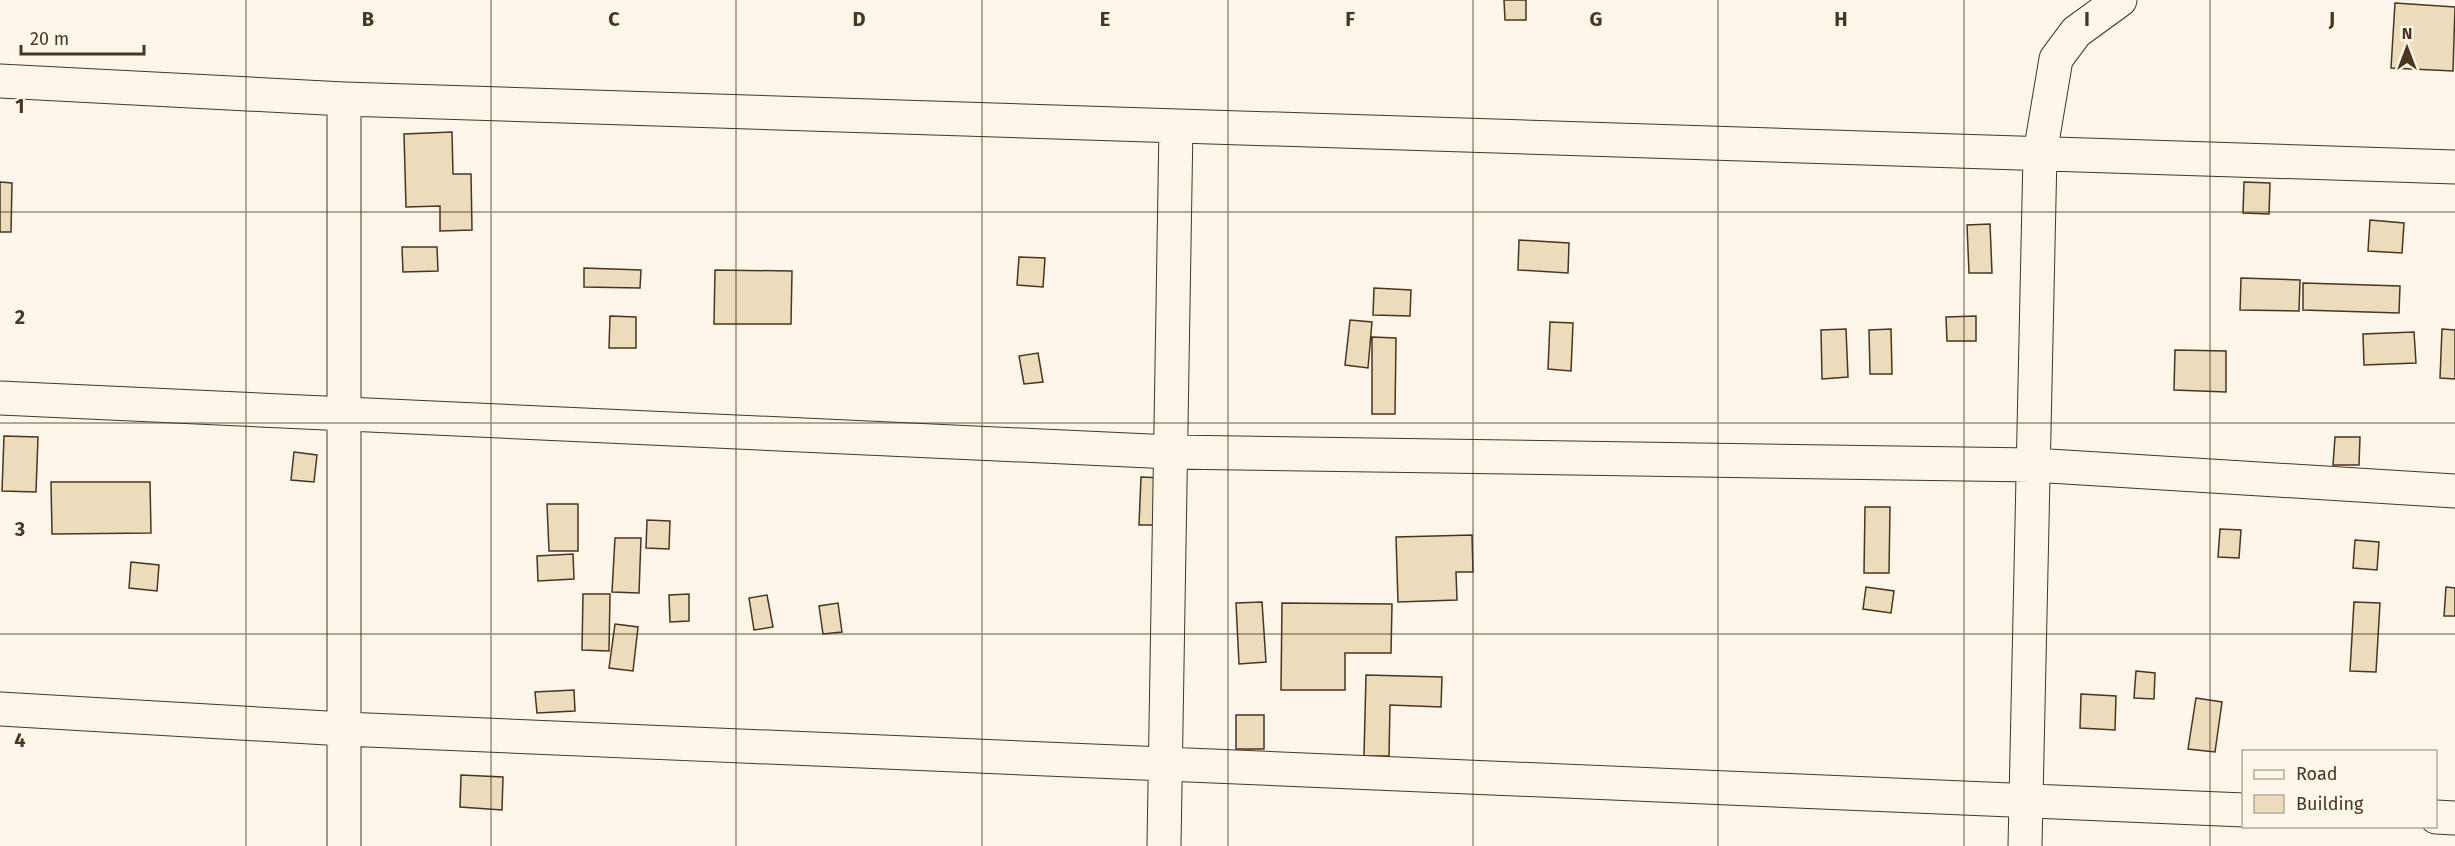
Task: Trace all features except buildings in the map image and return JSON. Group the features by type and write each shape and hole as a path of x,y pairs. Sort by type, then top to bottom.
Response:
{"street":[{"path":"2025,846 2040,154 2056,58 2076,32 2120,0"},
{"path":"0,81 344,99 2455,167"},
{"path":"344,99 344,846"},
{"path":"1164,846 1176,126"},
{"path":"0,398 1171,452 2033,465 2455,491"},
{"path":"0,709 344,729 2242,810"},
{"path":"2437,817 2455,818"}]}
